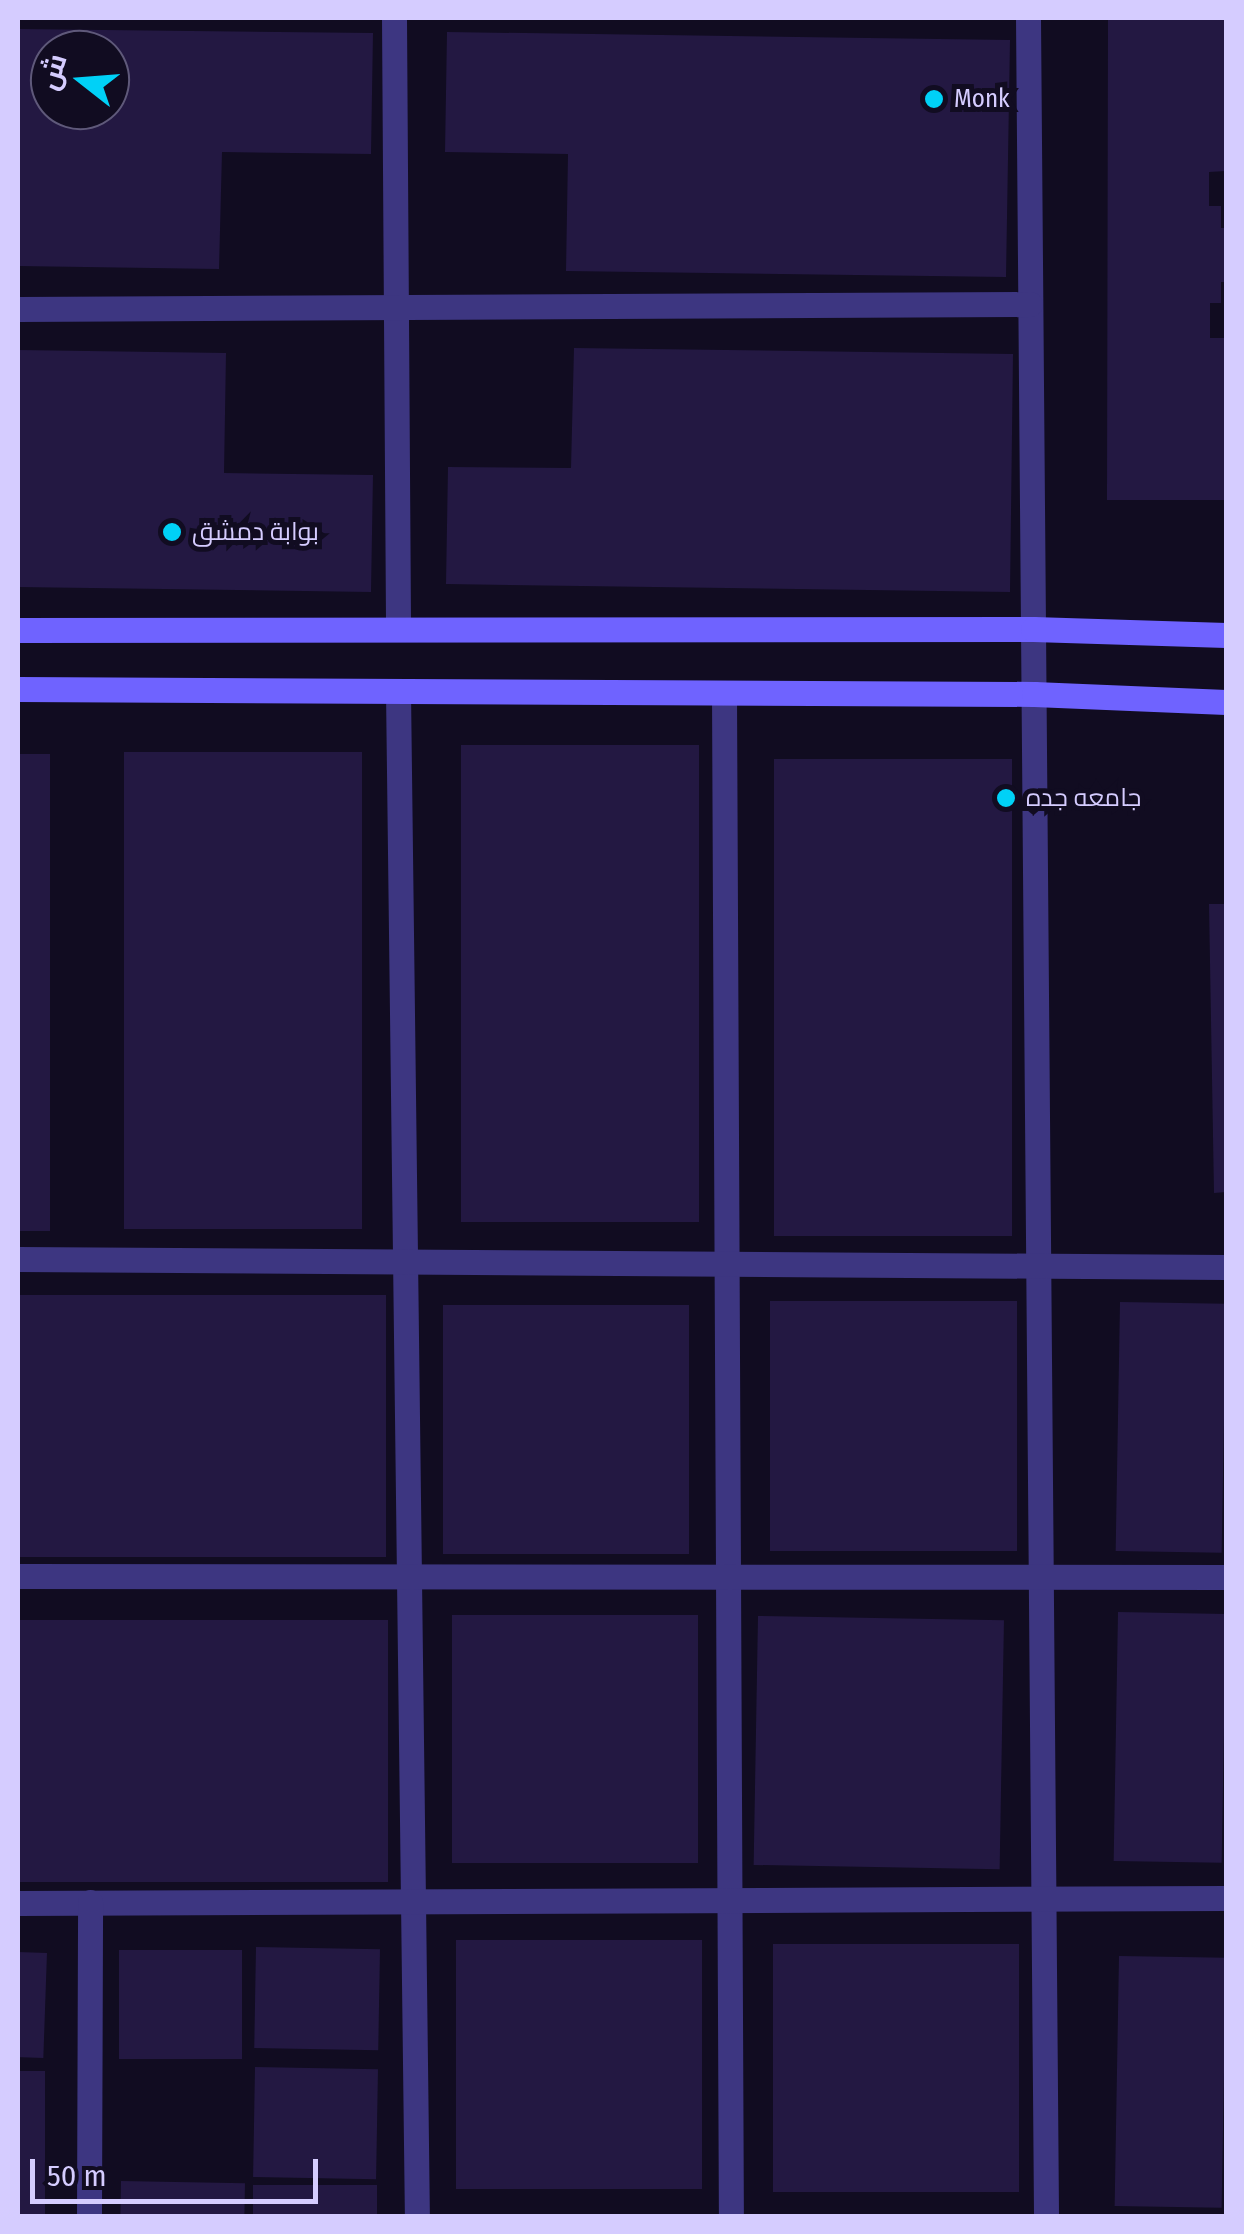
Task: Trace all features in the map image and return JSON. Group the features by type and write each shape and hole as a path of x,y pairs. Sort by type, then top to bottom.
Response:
{"street":[{"path":"394,18 398,629"},
{"path":"1028,18 1046,2216"},
{"path":"18,309 1030,304"},
{"path":"18,630 1033,629 1226,635"},
{"path":"18,690 1034,694 1226,702"},
{"path":"398,691 417,2216"},
{"path":"724,693 731,2216"},
{"path":"18,1259 1226,1267"},
{"path":"18,1576 1226,1577"},
{"path":"18,1902 1226,1898"},
{"path":"89,2216 90,1902"}],"building":[{"path":"1108,18 1226,18 1226,171 1209,172 1209,206 1221,206 1221,228 1226,228 1226,282 1221,282 1221,303 1210,303 1210,338 1226,338 1226,500 1107,500"},
{"path":"18,29 107,30 30,30 30,130 130,130 130,30 373,33 371,154 222,152 219,269 18,266"},
{"path":"447,32 1010,40 1006,277 566,271 568,154 445,152"},
{"path":"574,348 1013,354 1010,592 446,584 448,467 571,468"},
{"path":"18,350 226,353 224,473 373,475 371,592 18,587"},
{"path":"461,745 699,745 699,1222 461,1222"},
{"path":"124,752 362,752 362,1229 124,1229"},
{"path":"18,754 50,754 50,1231 18,1231"},
{"path":"774,759 1012,759 1012,1236 774,1236"},
{"path":"1209,904 1226,904 1226,1192 1214,1193"},
{"path":"18,1295 386,1295 386,1557 18,1557"},
{"path":"770,1301 1017,1301 1017,1551 770,1551"},
{"path":"1120,1302 1226,1304 1222,1553 1116,1551"},
{"path":"443,1305 689,1305 689,1554 443,1554"},
{"path":"1118,1612 1226,1614 1222,1863 1114,1861"},
{"path":"452,1615 698,1615 698,1863 452,1863"},
{"path":"758,1616 1004,1620 1000,1869 754,1865"},
{"path":"18,1620 388,1620 388,1882 18,1882"},
{"path":"456,1940 702,1940 702,2189 456,2189"},
{"path":"773,1944 1019,1944 1019,2192 773,2192"},
{"path":"256,1947 380,1949 378,2050 254,2048"},
{"path":"119,1950 242,1950 242,2059 119,2059"},
{"path":"18,1952 47,1953 43,2058 18,2057"},
{"path":"1119,1956 1226,1958 1222,2208 1115,2206"},
{"path":"255,2067 378,2069 376,2179 253,2177"},
{"path":"18,2071 45,2071 45,2216 18,2216"},
{"path":"121,2181 245,2183 244,2216 120,2216"},
{"path":"253,2185 377,2185 377,2216 253,2216"}],"place":[{"name":"Monk","path":"934,99"},
{"name":"بوابة دمشق","path":"172,532"},
{"name":"جامعه جده","path":"1006,798"}]}
